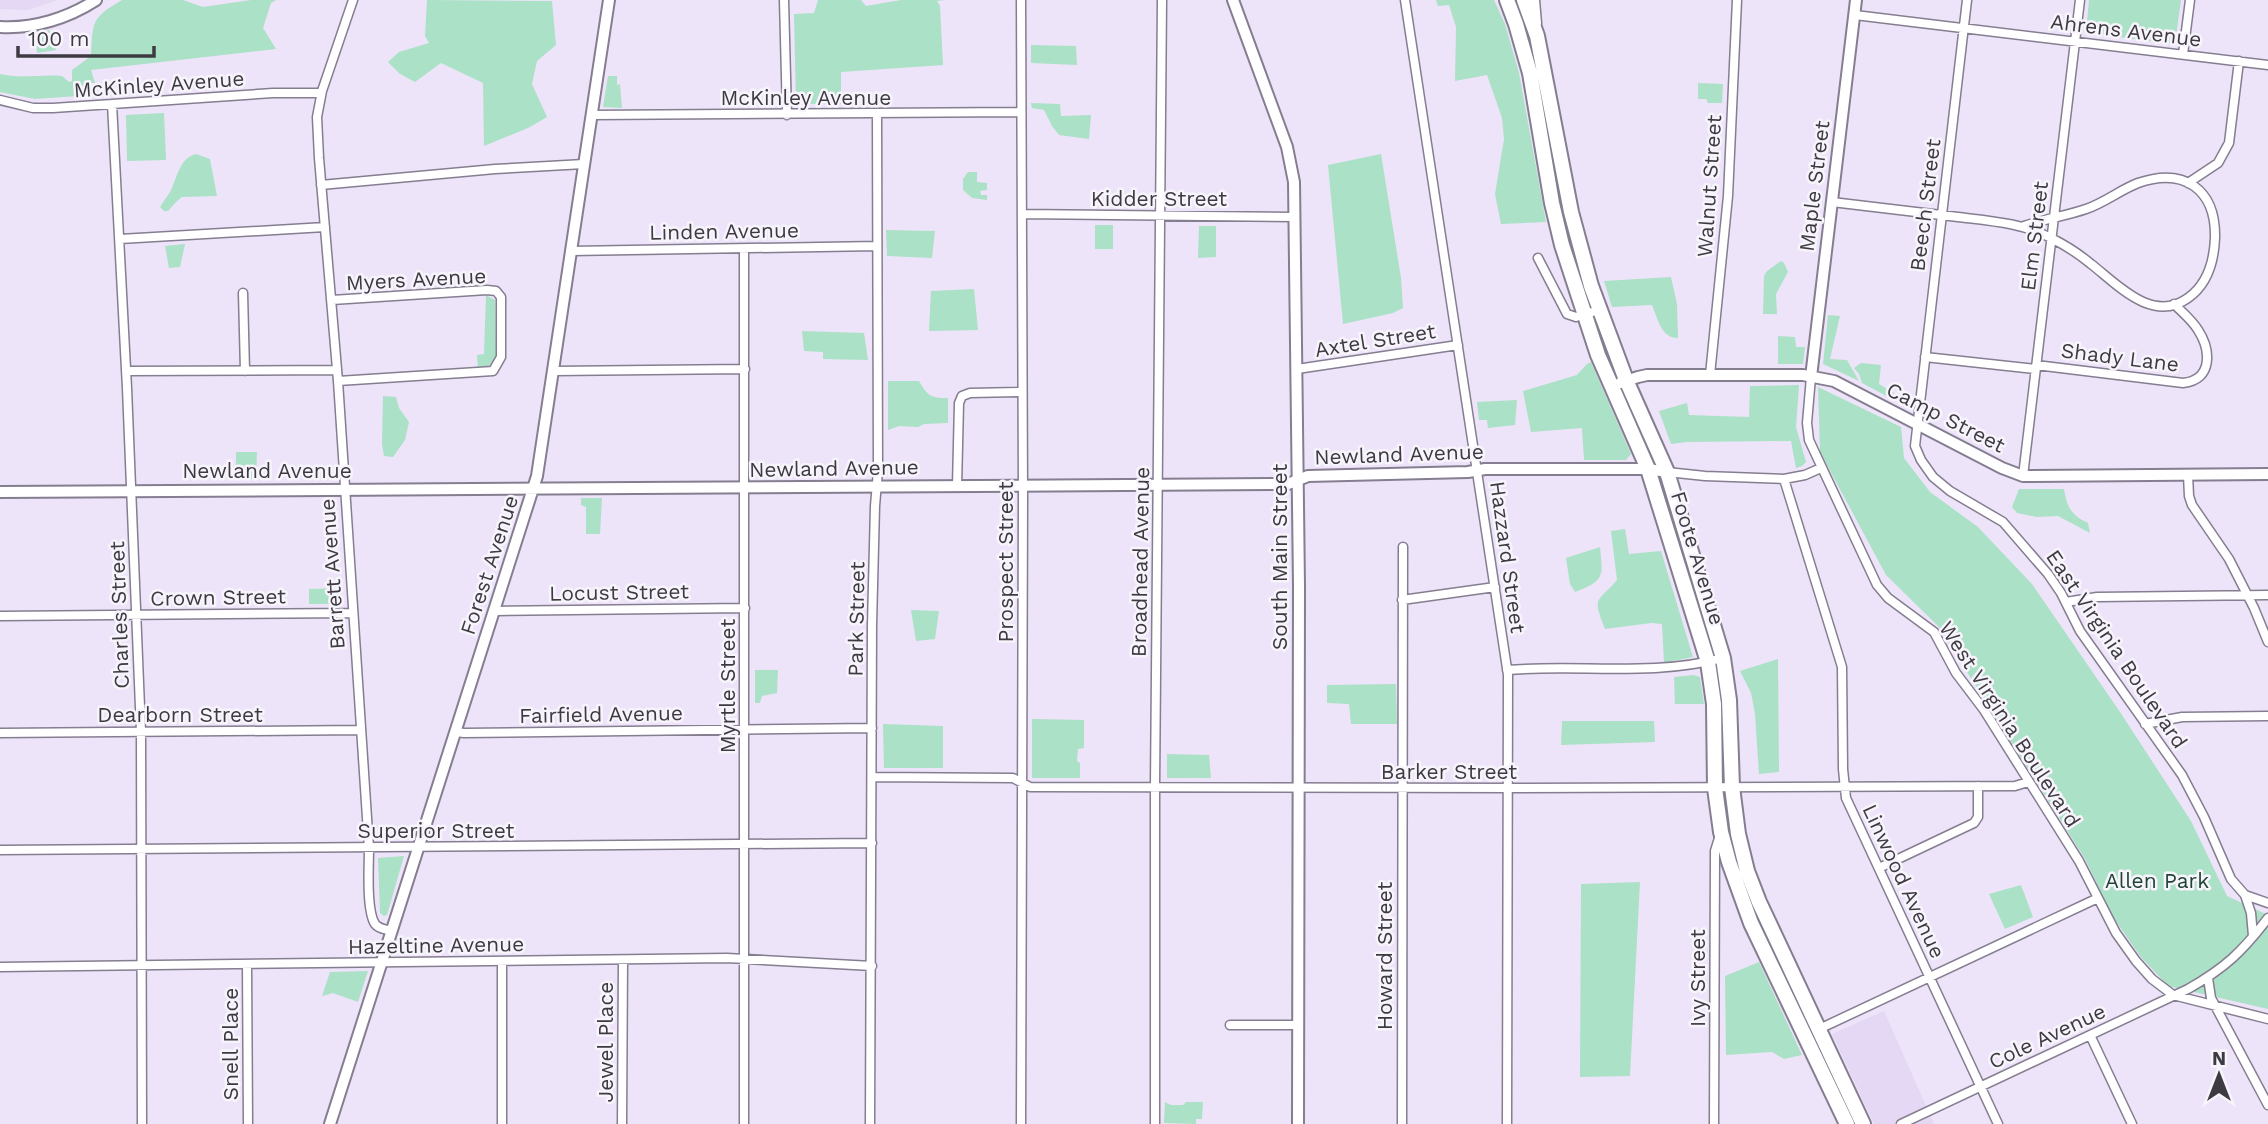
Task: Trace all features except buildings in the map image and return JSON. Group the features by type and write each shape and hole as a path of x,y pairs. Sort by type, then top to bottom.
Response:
{"highway":[{"name":"Foote Avenue","path":"1507,0 1530,73 1557,224 1584,315 1612,388 1648,469 1708,662 1714,704 1715,788 1728,862 1747,913 1847,1124"},
{"name":"Foote Avenue","path":"1524,0 1537,36 1571,212 1599,310 1626,380 1667,472 1723,658 1729,699 1732,787 1738,834 1747,871 1863,1124"}],"street":[{"path":"0,27 19,28 36,24 80,10 96,0"},
{"name":"Barrett Avenue","path":"353,0 321,93 317,117 338,381 371,913 380,928 391,931"},
{"name":"Forest Avenue","path":"330,1124 534,489 609,0"},
{"path":"784,0 787,115"},
{"name":"Prospect Street","path":"1021,0 1021,1124"},
{"name":"Broadhead Avenue","path":"1155,1124 1155,786 1162,0"},
{"name":"Hazzard Street","path":"1405,0 1507,670 1507,1124"},
{"name":"Foote Avenue","path":"1535,0 1537,36"},
{"name":"Walnut Street","path":"1710,375 1728,196 1737,0"},
{"name":"Maple Street","path":"1811,377 1856,0"},
{"name":"Beech Street","path":"1917,424 1967,0"},
{"name":"Elm Street","path":"2023,476 2080,0"},
{"path":"2183,54 2190,0"},
{"name":"South Main Street","path":"1237,1 1290,159 1296,217 1299,479 1298,1124"},
{"name":"Ahrens Avenue","path":"1855,15 2268,65"},
{"path":"2188,183 2218,163 2229,143 2239,61"},
{"name":"McKinley Avenue","path":"0,100 43,108 273,93 321,93"},
{"name":"Charles Street","path":"112,104 127,371 141,732 142,1124"},
{"name":"McKinley Avenue","path":"592,116 1021,112"},
{"name":"Park Street","path":"870,1124 877,114"},
{"path":"321,185 525,166 584,164"},
{"path":"1832,202 2024,226 2051,238 2090,263 2122,290 2140,301 2161,306 2182,302 2200,288 2210,270 2214,223 2208,202 2198,187 2167,178 2136,184 2088,209 2024,226"},
{"name":"Kidder Street","path":"1022,215 1296,217"},
{"path":"120,239 325,227"},
{"name":"Linden Avenue","path":"571,251 877,246"},
{"name":"Myrtle Street","path":"744,249 744,1124"},
{"path":"1538,258 1567,314 1571,317 1599,310"},
{"name":"Myers Avenue","path":"332,300 496,291 501,295 502,301 501,357 494,369 488,372 338,381"},
{"path":"243,293 244,371"},
{"name":"Shady Lane","path":"1925,357 2183,383 2193,381 2203,374 2206,366 2205,347 2197,327 2174,304"},
{"name":"Axtel Street","path":"1297,369 1458,345"},
{"path":"554,371 745,369"},
{"path":"127,371 337,370"},
{"name":"Camp Street","path":"1612,388 1626,380 1647,375 1802,375 1834,382 2002,468 2023,476 2268,474"},
{"name":"West Virginia Boulevard","path":"1811,377 1807,429 1809,440 1877,585 1888,598 1934,632 1955,673 1984,710 2079,862 2116,933 2151,979 2173,995 2268,1019"},
{"path":"957,486 959,403 962,397 970,393 1022,392"},
{"name":"East Virginia Boulevard","path":"1917,424 1916,446 1921,460 1933,477 1950,491 2003,522 2048,574 2080,631 2182,775 2231,879 2245,895"},
{"path":"1667,472 1784,479 1805,475 1821,468"},
{"name":"Newland Avenue","path":"0,492 1287,484 1308,476 1478,470 1648,469 1667,472"},
{"path":"2188,475 2192,505 2229,559 2268,642"},
{"name":"Linwood Avenue","path":"1784,479 1842,667 1844,787 1849,806 1998,1124"},
{"name":"Howard Street","path":"1402,1124 1403,547"},
{"path":"1402,600 1495,587"},
{"path":"2066,602 2097,597 2268,595"},
{"name":"Locust Street","path":"494,611 745,608"},
{"name":"Crown Street","path":"0,616 352,613"},
{"path":"1507,670 1665,669 1723,658"},
{"path":"2145,724 2182,717 2268,716"},
{"name":"Fairfield Avenue","path":"456,732 872,728"},
{"name":"Dearborn Street","path":"0,733 360,730"},
{"name":"Barker Street","path":"873,777 1013,778 1030,787 1715,788 2020,786 2028,782"},
{"path":"1879,868 1973,823 1978,817 1978,786"},
{"name":"Ivy Street","path":"1714,1124 1715,851 1721,832"},
{"name":"Superior Street","path":"0,850 872,844"},
{"path":"2245,895 2268,903"},
{"path":"2245,895 2252,922 2252,939"},
{"path":"1804,1035 2098,898"},
{"name":"Cole Avenue","path":"1901,1124 2208,978 2233,960 2268,918"},
{"name":"Hazeltine Avenue","path":"0,967 744,959 872,966"},
{"name":"Jewel Place","path":"622,1124 623,960"},
{"path":"502,962 502,1124"},
{"name":"Snell Place","path":"247,964 248,1124"},
{"path":"2208,978 2209,992 2215,1007 2268,1105"},
{"path":"1230,1025 1298,1025"},
{"path":"2090,1035 2132,1124"}],"shaded area":[{"path":"0,0 58,0 28,10 0,9"},
{"path":"1884,1011 1934,1124 1874,1124 1832,1034"}],"green space":[{"path":"122,0 183,0 203,7 251,0 276,0 271,3 263,28 276,49 91,70 95,83 84,83 84,90 78,96 35,99 0,92 0,74 62,76 69,82 72,81 72,70 91,56 92,35 99,16"},
{"path":"427,0 552,1 556,45 537,61 532,84 547,117 484,146 483,83 441,63 415,82 400,74 388,62 399,52 429,43 425,36"},
{"path":"818,0 861,0 866,6 901,0 945,0 937,1 940,6 943,65 841,72 841,104 796,104 794,14 814,13"},
{"path":"1436,0 1494,0 1505,24 1519,73 1546,222 1501,224 1495,194 1504,139 1502,118 1487,75 1455,81 1456,27 1449,5 1438,6"},
{"path":"2089,0 2181,0 2175,44 2086,33"},
{"path":"49,30 57,46 56,50 37,53 34,33"},
{"path":"1031,45 1076,46 1077,65 1031,63"},
{"path":"608,76 617,76 622,108 603,107"},
{"path":"1698,83 1723,84 1722,103 1708,103 1706,99 1698,99"},
{"path":"1031,103 1060,104 1061,116 1091,115 1089,139 1059,135 1044,110 1032,108"},
{"path":"164,113 166,160 127,161 126,115"},
{"path":"196,154 210,159 217,196 182,197 168,211 164,211 160,207 182,164"},
{"path":"1381,154 1401,278 1403,308 1393,313 1343,324 1328,165"},
{"path":"968,172 977,172 977,182 987,183 987,190 980,191 981,195 987,195 987,200 972,198 963,190 963,179"},
{"path":"1095,225 1113,225 1113,249 1095,249"},
{"path":"1199,226 1216,226 1216,257 1198,258"},
{"path":"886,230 935,231 932,258 887,256"},
{"path":"185,244 180,267 169,268 165,246"},
{"path":"1781,261 1788,272 1776,294 1777,314 1763,314 1764,276"},
{"path":"1671,277 1677,304 1678,338 1664,331 1652,305 1612,307 1604,281"},
{"path":"974,289 978,330 929,331 931,291"},
{"path":"486,295 495,300 496,358 487,368 478,369 477,355 484,354"},
{"path":"1828,315 1840,316 1830,359 1847,360 1859,381 1823,364"},
{"path":"802,331 864,333 868,360 823,359 823,352 804,351"},
{"path":"1778,336 1795,337 1796,347 1805,347 1803,364 1778,364"},
{"path":"1591,362 1631,454 1626,460 1584,460 1582,428 1531,432 1523,391 1577,375"},
{"path":"1861,363 1881,365 1879,384 1894,393 1892,399 1862,383 1854,368"},
{"path":"888,381 919,381 930,395 948,398 948,423 924,424 918,427 899,426 888,430"},
{"path":"1799,385 1796,427 1806,462 1796,468 1791,441 1671,444 1659,411 1687,403 1689,415 1749,417 1750,386"},
{"name":"Allen Park","path":"1818,387 1901,427 1904,458 1930,492 1978,527 2032,584 2191,821 2227,896 2268,915 2268,1009 2168,986 2140,956 2113,917 2085,859 1938,626 1886,575 1820,452"},
{"path":"383,396 396,397 399,408 409,422 405,440 393,457 384,456 382,444"},
{"path":"1517,400 1515,425 1488,428 1487,420 1479,420 1477,402"},
{"path":"236,452 257,452 256,479 236,479"},
{"path":"2019,489 2064,489 2071,510 2088,523 2090,533 2058,516 2037,517 2017,513 2012,507"},
{"path":"581,498 602,498 600,534 586,534 586,507 581,505"},
{"path":"1625,529 1629,554 1661,551 1693,657 1664,663 1662,624 1605,629 1598,605 1601,597 1617,580 1611,531"},
{"path":"1600,547 1600,576 1592,584 1575,592 1570,584 1566,558"},
{"path":"341,588 342,604 309,604 309,589"},
{"path":"911,610 939,611 935,639 916,641"},
{"path":"1778,659 1779,772 1759,774 1755,714 1751,693 1740,671"},
{"path":"755,670 778,670 777,693 762,696 760,703 755,703"},
{"path":"1674,677 1700,677 1704,704 1675,704"},
{"path":"1396,684 1397,724 1351,724 1349,704 1327,703 1327,685"},
{"path":"1032,719 1084,720 1084,748 1078,749 1077,761 1080,763 1080,778 1032,778"},
{"path":"1562,721 1654,721 1655,742 1561,745"},
{"path":"883,724 943,726 943,768 884,768"},
{"path":"1167,754 1209,755 1211,778 1167,778"},
{"path":"404,856 387,915 384,916 380,913 378,858"},
{"path":"1640,882 1630,1076 1580,1077 1581,884"},
{"path":"2021,885 2033,917 2005,929 1989,894"},
{"path":"1759,962 1802,1055 1784,1059 1772,1052 1726,1055 1725,976"},
{"path":"368,971 358,1002 333,993 322,996 330,972"},
{"path":"1165,1102 1183,1105 1186,1102 1203,1102 1202,1119 1196,1119 1196,1124 1164,1123"}]}
